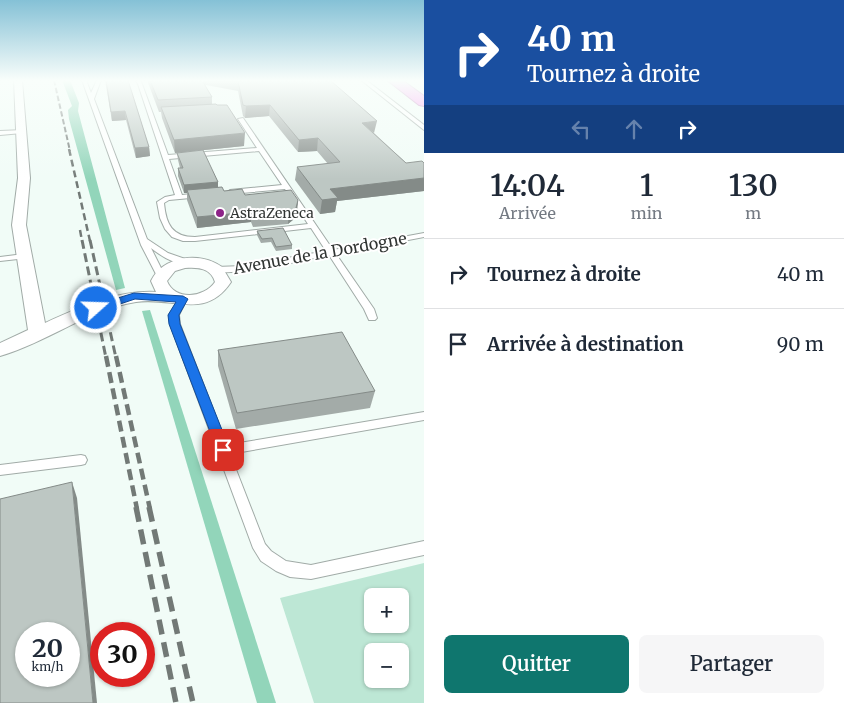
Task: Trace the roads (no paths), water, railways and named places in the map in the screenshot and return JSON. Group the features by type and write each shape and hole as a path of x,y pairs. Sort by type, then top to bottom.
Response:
{"street":[{"path":"21,113 24,178 19,225 38,333"},
{"path":"0,350 122,299 160,277 170,268 188,263 204,264 216,270 222,277 222,282 216,292 201,298 139,296 122,299"},
{"path":"160,277 160,286 164,291 180,298"}],"lane":[{"path":"96,113 160,277"},
{"path":"150,113 178,197"},
{"path":"405,113 424,128"},
{"path":"151,116 160,116"},
{"path":"238,116 369,309 372,318"},
{"path":"0,133 22,131"},
{"path":"165,157 261,149"},
{"path":"218,193 286,187"},
{"path":"208,194 164,199 160,204 169,232 179,238 195,238 313,226"},
{"name":"Avenue de la Dordogne","path":"216,270 243,269 424,235"},
{"path":"144,238 158,251 188,263"},
{"path":"0,260 24,256"},
{"path":"180,298 174,315 175,324 260,548 266,556 281,566 295,571 311,572 424,548"},
{"path":"223,450 424,416"},
{"path":"0,470 81,460"}],"railway":[{"path":"61,113 70,151"},
{"path":"69,149 90,241"},
{"path":"80,230 82,241"},
{"path":"82,240 106,358"},
{"path":"90,240 116,358"},
{"path":"106,356 137,509"},
{"path":"116,356 150,509"},
{"path":"136,507 176,703"},
{"path":"149,507 193,703"}],"place":[{"name":"AstraZeneca","path":"220,213"}]}
